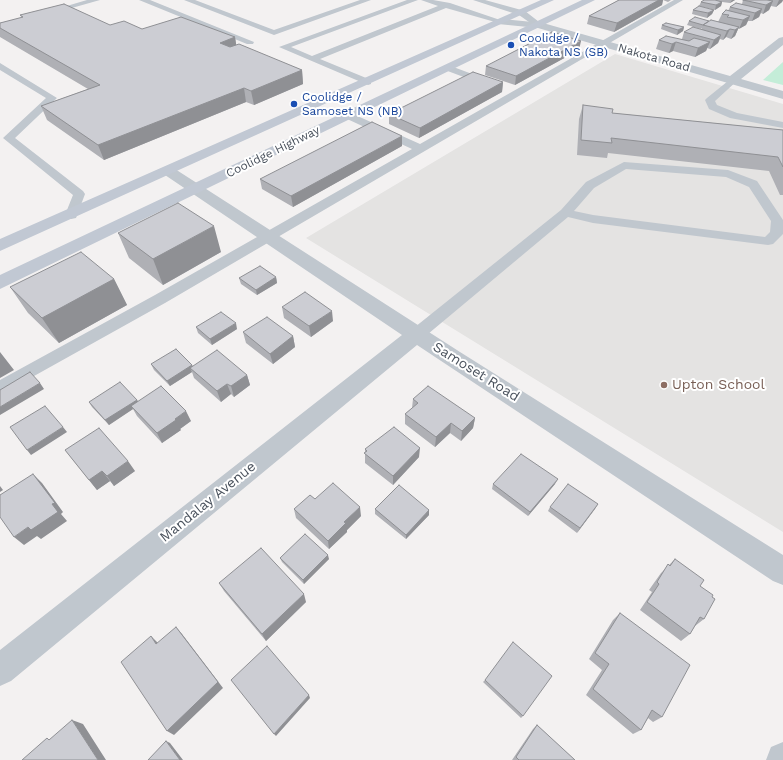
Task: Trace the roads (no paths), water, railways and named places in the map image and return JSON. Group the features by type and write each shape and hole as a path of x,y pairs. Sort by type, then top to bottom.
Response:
{"main road":[{"name":"Coolidge Highway","path":"0,246 170,172 549,0"},
{"name":"Coolidge Highway","path":"0,283 590,0"},
{"path":"368,82 396,93"},
{"path":"71,215 98,210 104,214 107,220 106,224 97,236"}],"street":[{"name":"Nakota Road","path":"502,22 539,25 783,95"},
{"path":"732,80 783,40"},
{"name":"Samoset Road","path":"170,172 416,335 577,437 783,571"},
{"name":"Mandalay Avenue","path":"0,670 416,335"}],"lane":[{"path":"37,16 96,0"},
{"path":"143,0 250,42"},
{"path":"188,0 274,33 367,0"},
{"path":"368,82 283,47 414,0"},
{"path":"425,0 447,5 502,22"},
{"path":"477,0 522,13 539,25"},
{"path":"0,388 269,237 679,0"},
{"path":"659,1 671,4"},
{"path":"312,59 447,5"},
{"path":"0,66 52,98 8,138 79,194 71,215"},
{"path":"448,68 517,94"},
{"path":"732,80 710,100 713,107 734,116 783,125"},
{"path":"349,116 421,149"},
{"path":"416,335 566,213 590,185 624,164 728,174 753,184 770,208 777,221 777,233 768,241 593,219 566,213"}],"place":[{"name":"Coolidge / Nakota NS (SB)","path":"511,45"},
{"name":"Coolidge / Samoset NS (NB)","path":"294,104"},
{"name":"Upton School","path":"664,385"}]}
